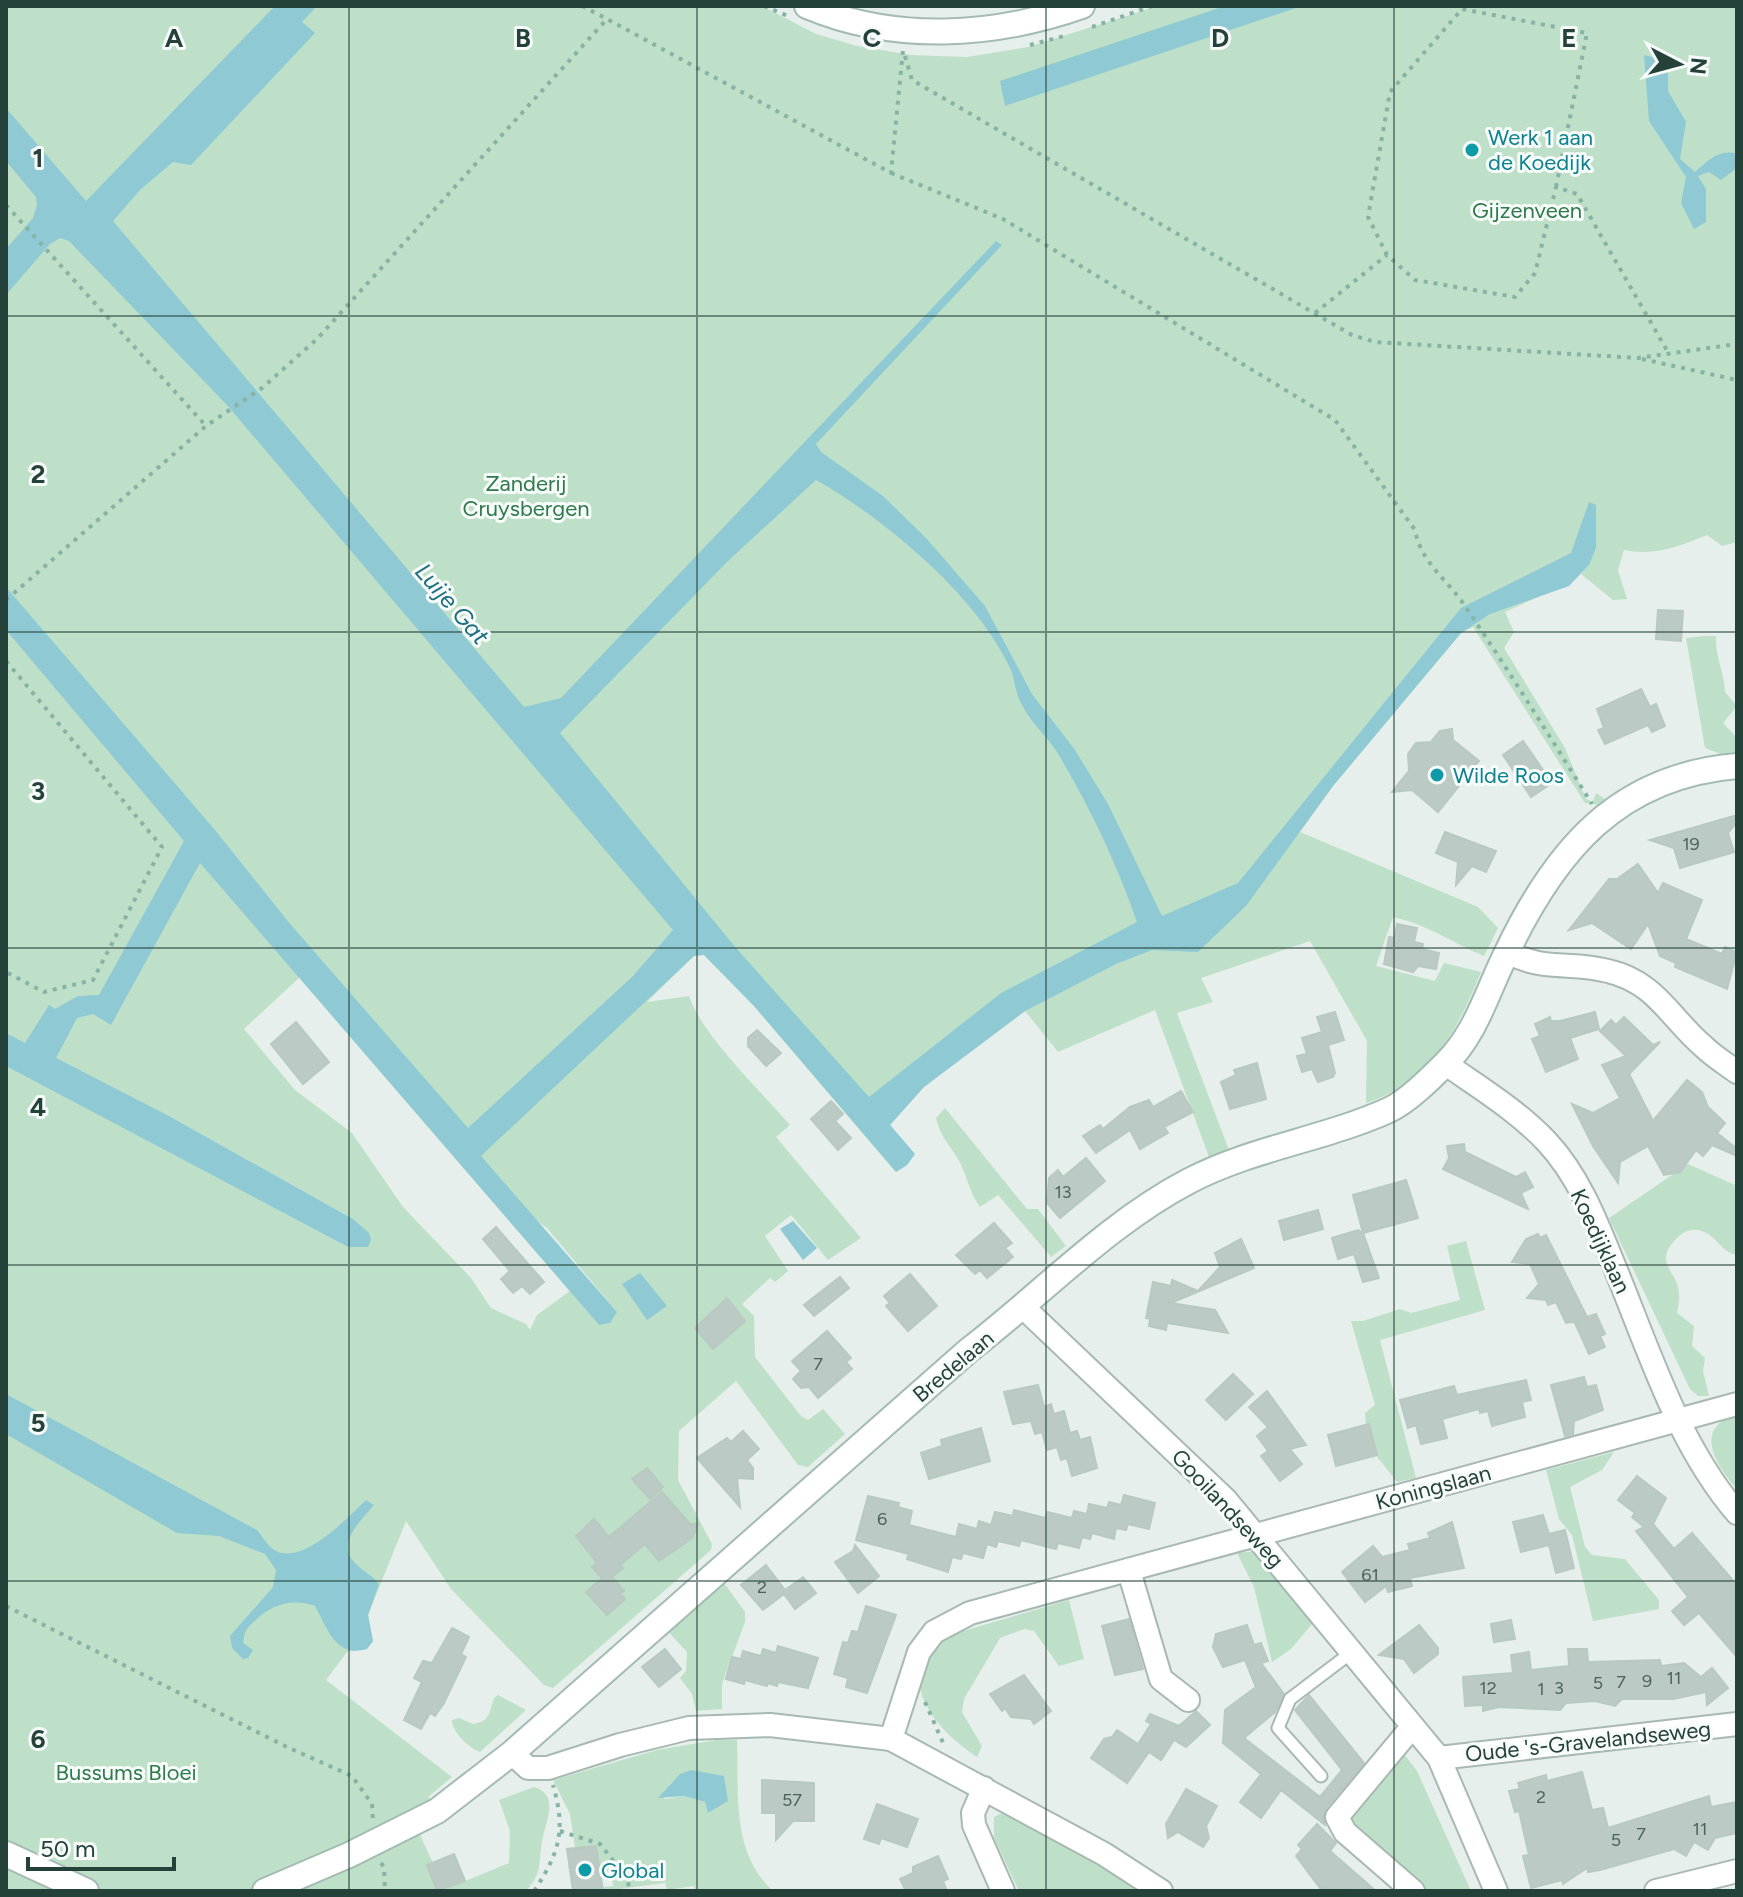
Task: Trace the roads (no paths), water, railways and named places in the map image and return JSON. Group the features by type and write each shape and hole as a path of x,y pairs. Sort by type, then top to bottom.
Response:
{"main road":[{"path":"807,6 886,27 970,32 1047,18 1082,6"},
{"path":"1446,1064 1468,1038 1507,952 1555,866 1600,818 1667,781 1703,769 1737,766"},
{"name":"Bredelaan","path":"265,1891 437,1811 512,1753 945,1371 1024,1308 1114,1229 1188,1182 1231,1162 1392,1109 1446,1064"},
{"path":"6,1854 86,1891"}],"street":[{"path":"1507,952 1531,964 1608,971 1645,987 1672,1010 1701,1045 1737,1072"},
{"name":"Koedijklaan","path":"1446,1064 1525,1121 1549,1144 1589,1204 1679,1419 1710,1481 1737,1513"},
{"name":"Gooilandseweg","path":"1024,1308 1226,1500 1439,1758 1496,1891"},
{"name":"Koningslaan","path":"891,1739 919,1652 934,1632 970,1613 1737,1404"},
{"path":"1129,1571 1161,1679 1188,1700"},
{"name":"Oude 's-Gravelandseweg","path":"1439,1758 1737,1724"},
{"path":"512,1753 528,1768 548,1768 620,1745 689,1728 770,1725 891,1739 1104,1854 1161,1891"},
{"path":"1412,1727 1337,1817 1345,1832 1413,1891"},
{"path":"984,1788 973,1813 974,1825 1003,1891"},
{"path":"1656,1891 1737,1871"}],"lane":[{"path":"1321,1776 1278,1728 1290,1699 1352,1652"}],"water":[{"path":"275,6 317,6 302,22 315,33 191,165 173,162 141,189 113,221 524,707 561,698 996,241 1002,245 816,444 821,452 883,496 926,538 985,606 1032,694 1075,750 1108,804 1162,916 1238,883 1461,608 1571,553 1589,502 1596,505 1596,548 1589,565 1569,586 1490,614 1461,633 1333,786 1246,906 1198,952 1152,950 1116,964 1025,1011 924,1087 890,1125 915,1154 907,1165 896,1172 754,1006 704,955 694,956 481,1156 617,1312 610,1323 599,1325 200,863 111,1025 93,1014 77,1018 56,1058 169,1116 353,1219 369,1233 371,1240 368,1247 348,1247 6,1066 6,1033 25,1043 49,1005 55,1009 78,996 99,995 184,841 6,630 6,587 215,830 291,925 468,1128 633,976 673,930 227,405 69,241 60,238 50,244 6,295 6,249 33,218 37,205 36,197 6,161 6,108 86,201","holes":["816,480 843,496 926,561 975,613 995,641 1010,668 1024,710 1057,752 1091,814 1137,922 1001,993 869,1097 736,948 560,733 728,561"]},
{"path":"1225,6 1302,6 1005,106 1000,81"},
{"path":"1644,55 1668,61 1668,91 1686,122 1680,159 1695,172 1719,154 1737,154 1737,168 1721,180 1709,172 1698,176 1706,189 1706,222 1694,229 1681,203 1686,177 1649,121"},
{"path":"793,1221 817,1248 803,1260 780,1229"},
{"path":"640,1273 667,1306 647,1320 622,1284"},
{"path":"6,1394 257,1530 274,1550 298,1552 323,1538 366,1500 374,1505 353,1532 348,1547 354,1562 379,1584 368,1615 373,1641 367,1649 347,1649 334,1640 315,1606 285,1604 267,1611 245,1632 243,1643 253,1650 248,1658 243,1659 232,1648 230,1636 273,1587 276,1570 265,1554 219,1536 177,1533 6,1434"},
{"path":"691,1770 724,1776 728,1801 708,1813 705,1802 684,1796 658,1798 680,1774"}],"place":[{"name":"Werk 1 aan de Koedijk","path":"1472,150"},
{"name":"Wilde Roos","path":"1437,775"},
{"name":"Global","path":"585,1870"}],"park label":[{"name":"Gijzenveen","path":"1527,210"},
{"name":"Zanderij Cruysbergen","path":"526,496"},
{"name":"Bussums Bloei","path":"126,1772"}],"water label":[{"name":"Luije Gat","path":"452,604"}]}
